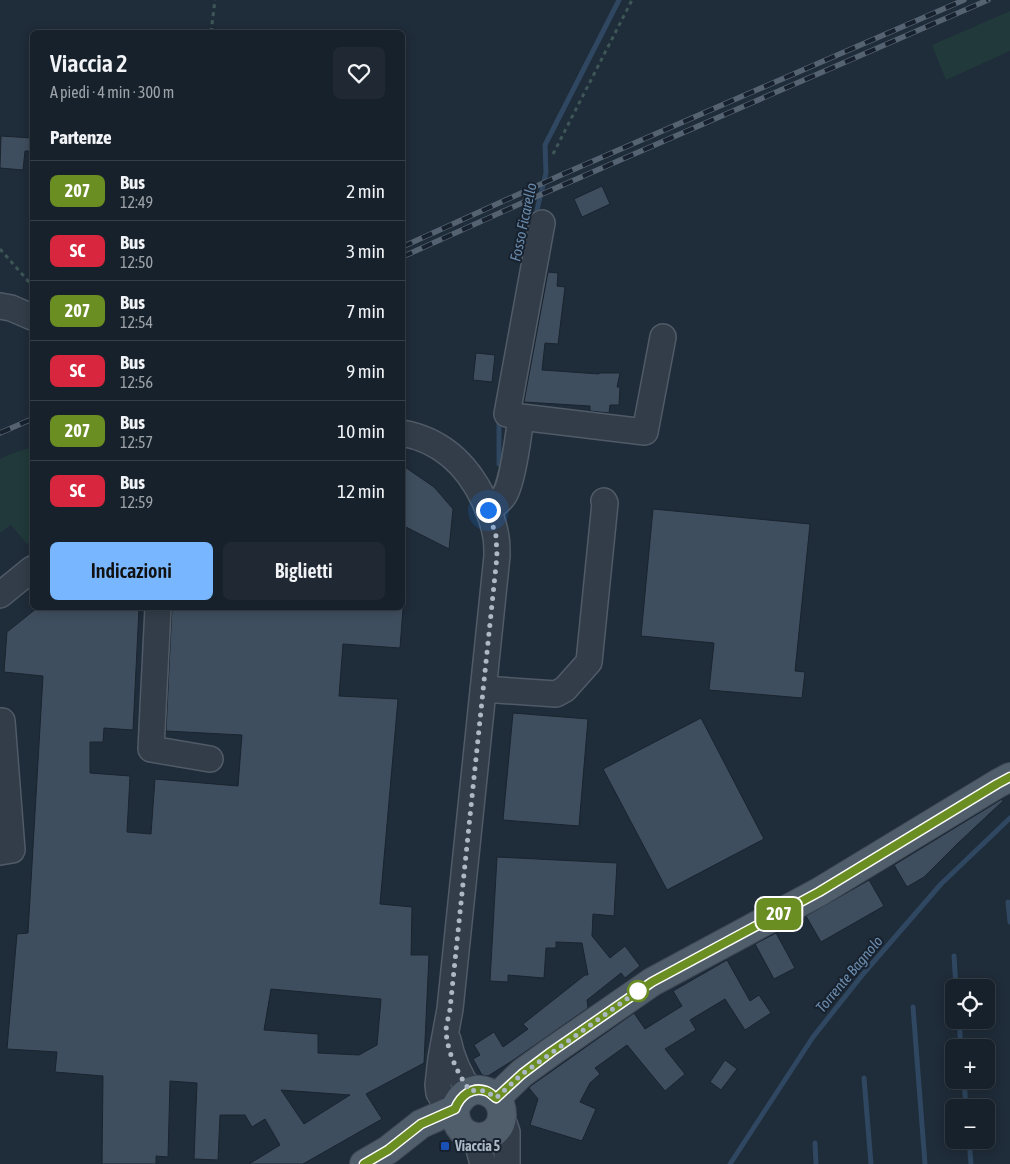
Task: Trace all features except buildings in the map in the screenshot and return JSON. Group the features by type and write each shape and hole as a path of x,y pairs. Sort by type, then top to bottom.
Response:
{"main road":[{"path":"465,1116 485,1137 494,1132 499,1126 499,1108 522,1074 652,982 819,892 1010,777"},
{"path":"465,1116 479,1090 487,1091 499,1108"},
{"path":"364,1164 388,1150 421,1124 465,1116"}],"street":[{"path":"542,224 507,414 645,432 663,337"},
{"path":"0,306 12,308 30,316"},
{"path":"488,510 504,497 507,490 521,417"},
{"path":"405,434 414,435 440,447 464,467 478,488 488,510 496,536 497,556 450,1009 438,1085 443,1099 465,1116 483,1164"},
{"path":"483,690 556,694 565,689 589,662 604,501"},
{"path":"0,595 30,571"},
{"path":"158,610 151,749 210,760"},
{"path":"0,721 2,721 12,850 0,852"},
{"path":"499,1108 507,1132 507,1164"}],"path":[{"path":"211,30 215,0"},
{"path":"553,154 632,0"},
{"path":"0,249 30,282"}],"green space":[{"path":"1010,11 1010,51 946,80 932,45"},
{"path":"30,448 30,542 27,544 11,525 0,533 0,459"}],"waterway":[{"name":"Fosso Ficarello","path":"535,218 546,173 545,145 619,0"},
{"name":"Fosso Ficarello","path":"499,417 499,464"},
{"name":"Torrente Bagnolo","path":"730,1164 813,1037 863,974 941,884 1010,818"},
{"path":"1008,902 1010,922"},
{"path":"954,956 955,979"},
{"path":"913,1007 925,1164"},
{"path":"960,1029 960,1039"},
{"path":"864,1078 871,1164"},
{"path":"965,1089 965,1099"},
{"path":"815,1143 816,1164"},
{"path":"970,1149 971,1164"}],"railway":[{"path":"405,246 561,175 964,0"},
{"path":"405,256 988,0"},
{"path":"0,433 30,420"}],"bus line":[{"name":"207","path":"364,1164 388,1150 421,1124 455,1109 463,1095 470,1091 487,1091 496,1098 522,1074 551,1052 652,982 819,892 1010,777"}],"place":[{"name":"Viaccia 5","path":"445,1146"}],"route":[{"path":"488,510 496,536 497,556 450,1009 446,1031 450,1053 457,1071 470,1091 487,1091 496,1098 522,1074 551,1052 638,991"}]}
